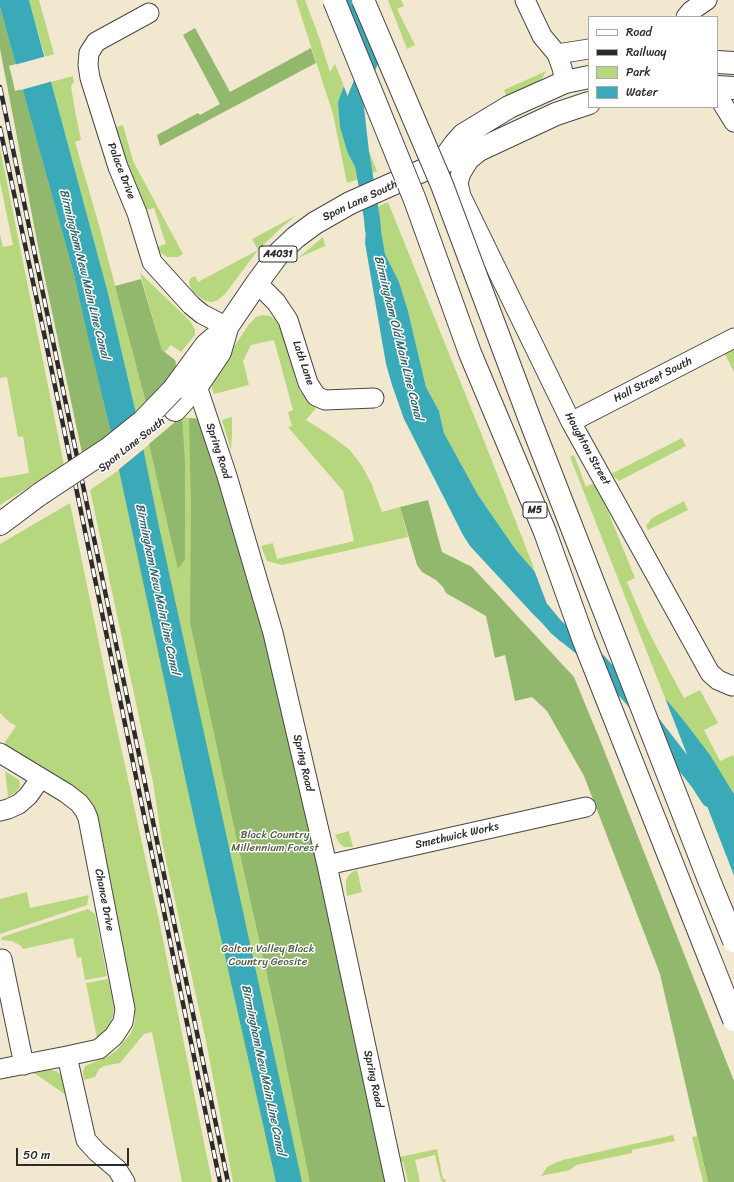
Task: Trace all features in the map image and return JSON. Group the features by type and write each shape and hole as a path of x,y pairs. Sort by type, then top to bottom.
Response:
{"main road":[{"name":"M5","path":"334,0 415,200 470,353 545,532 584,641 734,1020"},
{"name":"M5","path":"363,0 442,185 530,420 734,941"},
{"path":"718,62 734,63"},
{"name":"Spon Lane South","path":"432,167 463,135 509,107 565,82 588,77"},
{"path":"565,82 576,98 588,98"},
{"name":"Spon Lane South","path":"0,524 41,499 108,449 172,398 206,345 227,327 279,253 314,223 350,203 432,167 483,149 556,114 588,103"},
{"name":"Spon Lane South","path":"172,398 182,404 197,386 220,352 227,327"}],"street":[{"path":"526,0 542,36 557,54 565,82"},
{"path":"687,16 691,11 707,0"},
{"name":"Palace Drive","path":"149,13 96,42 89,53 88,65 90,78 118,167 137,213 152,262 191,305 202,314 227,327"},
{"path":"557,54 588,49"},
{"path":"724,92 734,122"},
{"name":"Houghton Street","path":"483,149 469,160 461,172 458,183 461,196 571,422 710,673 718,680 732,686 734,685"},
{"name":"Houghton Street","path":"432,167 461,196"},
{"name":"Lath Lane","path":"257,283 276,302 288,320 308,383 316,396 325,400 374,398"},
{"name":"Hall Street South","path":"571,422 734,338"},
{"name":"Spring Road","path":"197,386 227,476 273,633 327,865 395,1182"},
{"name":"Chance Drive","path":"0,753 66,793 79,804 88,818 125,1009 123,1022 114,1036 99,1049 0,1069"},
{"path":"0,811 19,804 28,796 41,778"},
{"name":"Smethwick Works","path":"327,865 586,807"},
{"path":"2,959 24,1065"},
{"path":"67,1056 86,1140 97,1152 117,1169 125,1182"}],"green space":[{"path":"29,0 39,0 54,54 45,57"},
{"path":"296,0 305,0 330,72 335,64 344,86 338,102 348,154 357,170 359,179 347,183 333,114"},
{"path":"388,0 401,0 404,6 397,9 415,45 407,49"},
{"path":"0,7 16,64 9,66 15,91 23,89 74,275 111,433 82,453 38,246 0,49"},
{"path":"195,28 230,92 311,48 316,63 160,146 157,135 198,113 200,115 220,104 183,35"},
{"path":"546,71 538,82 509,97 506,95 504,90"},
{"path":"73,76 74,82 71,86 81,140 75,142 102,236 146,403 136,413 108,293 51,82"},
{"path":"123,125 133,161 183,254 178,257 167,257 156,247 166,244 154,208 142,211 111,129"},
{"path":"367,146 377,171 370,174 367,159"},
{"path":"0,148 64,465 0,505 0,478 29,473 23,436 18,437 7,377 0,378 0,234 3,247 13,245 0,182"},
{"path":"388,202 536,573 516,550 478,495 444,433 439,411 426,387 408,311 399,282 385,254 377,207"},
{"path":"297,215 283,226 258,250 252,239"},
{"path":"323,237 325,246 298,258"},
{"path":"258,250 225,294 218,300 212,302 206,301 193,292 189,281 191,278 195,276 198,282"},
{"path":"140,273 192,324 195,330 195,335 181,352 171,345 165,352 162,350"},
{"path":"141,279 162,350 175,360 176,364 175,372 146,403 115,286"},
{"path":"262,315 270,316 276,320 286,336 299,390 316,408 306,420 350,450 362,466 372,485 382,512 400,507 408,537 282,565 267,561 261,546 273,543 277,559 354,541 343,491 288,427 292,426 288,412 293,410 274,340 251,345 243,361 249,385 214,394 212,389 212,380 249,324 256,317"},
{"path":"734,349 734,372 725,354"},
{"name":"Galton Valley Black Country Geosite","path":"182,417 198,419 201,430 386,1182 233,1182 206,1041 162,842 153,782 90,490 119,470"},
{"path":"182,417 185,462 185,559 178,569 149,444"},
{"path":"232,417 232,434 231,450 222,420"},
{"name":"Black Country Millennium Forest","path":"189,418 198,419 232,522 268,645 333,931 386,1182 310,1182 278,1024 190,622 191,506"},
{"path":"682,438 686,446 619,481 611,474"},
{"path":"574,455 586,487 596,482 635,578 627,582 656,646 684,698 700,690 718,723 704,730 720,761 733,755 734,794 681,717 665,698 570,457"},
{"path":"428,500 442,552 472,567 574,677 734,1081 734,1182 708,1182 660,974 584,776 547,711 532,697 515,701 505,655 495,658 486,616 446,593 443,587 436,580 422,572 417,565 400,507"},
{"path":"684,501 688,510 648,530 646,526 652,518"},
{"path":"70,503 113,711 159,920 212,1182 182,1182 152,1032 144,1034 120,1063 104,1066 99,1069 95,1077 84,1080 83,1072 85,1066 107,1057 116,1051 131,1033 135,1019 128,974 98,822 6,747 5,742 16,726 9,722 0,713 0,544"},
{"path":"5,771 19,780 20,783 20,787 16,792 8,797"},
{"path":"349,831 353,847 344,847 340,844 335,835"},
{"path":"357,870 362,892 347,896 346,881 352,872"},
{"path":"27,892 30,908 89,895 87,905 0,934 0,899"},
{"path":"88,909 95,914 107,976 85,980 81,957 77,958 73,938 23,949 20,945 12,941 1,940 2,937"},
{"path":"108,979 114,1009 113,1016 105,1031 97,1038 86,983"},
{"path":"364,994 400,1157 437,1149 443,1179 445,1179 446,1182 441,1180 435,1155 415,1160 420,1182 408,1182 403,1162 398,1159"},
{"path":"50,1070 56,1071 61,1075 66,1095 34,1073"},
{"path":"673,1135 675,1141 632,1150 632,1153 576,1165 570,1170 541,1176 547,1167 563,1160"},
{"path":"697,1136 708,1182 703,1182 692,1137"}],"water":[{"name":"Birmingham New Main Line Canal","path":"0,0 29,0 108,293 136,413 158,522 302,1182 276,1182 193,814 111,433 74,275 0,7"},
{"path":"344,86 367,146 367,159 370,174 359,179 357,170 348,154 340,127 338,102"},
{"path":"377,207 385,254 399,282 408,311 426,387 439,411 444,433 478,495 516,550 536,573 562,643 470,546 404,419 386,364 365,243 367,217 365,212"},
{"path":"665,698 710,755 734,794 734,876"}],"pier":[{"path":"47,56 53,81 21,90 14,65"},
{"path":"343,84 346,85 369,145 369,151"},
{"path":"138,411 145,448 117,471 109,434"},
{"path":"533,567 538,572 564,642 562,644"},
{"path":"664,696 734,878 719,844 663,698"}],"waterway":[{"name":"Birmingham Old Main Line Canal","path":"352,0 372,57 355,99 361,152 373,230"},
{"name":"Birmingham Old Main Line Canal","path":"542,610 556,627 599,662 636,703"},
{"name":"Birmingham Old Main Line Canal","path":"653,724 698,782 709,799"}],"railway":[{"path":"0,87 228,1182"},
{"path":"0,128 220,1182"}]}
